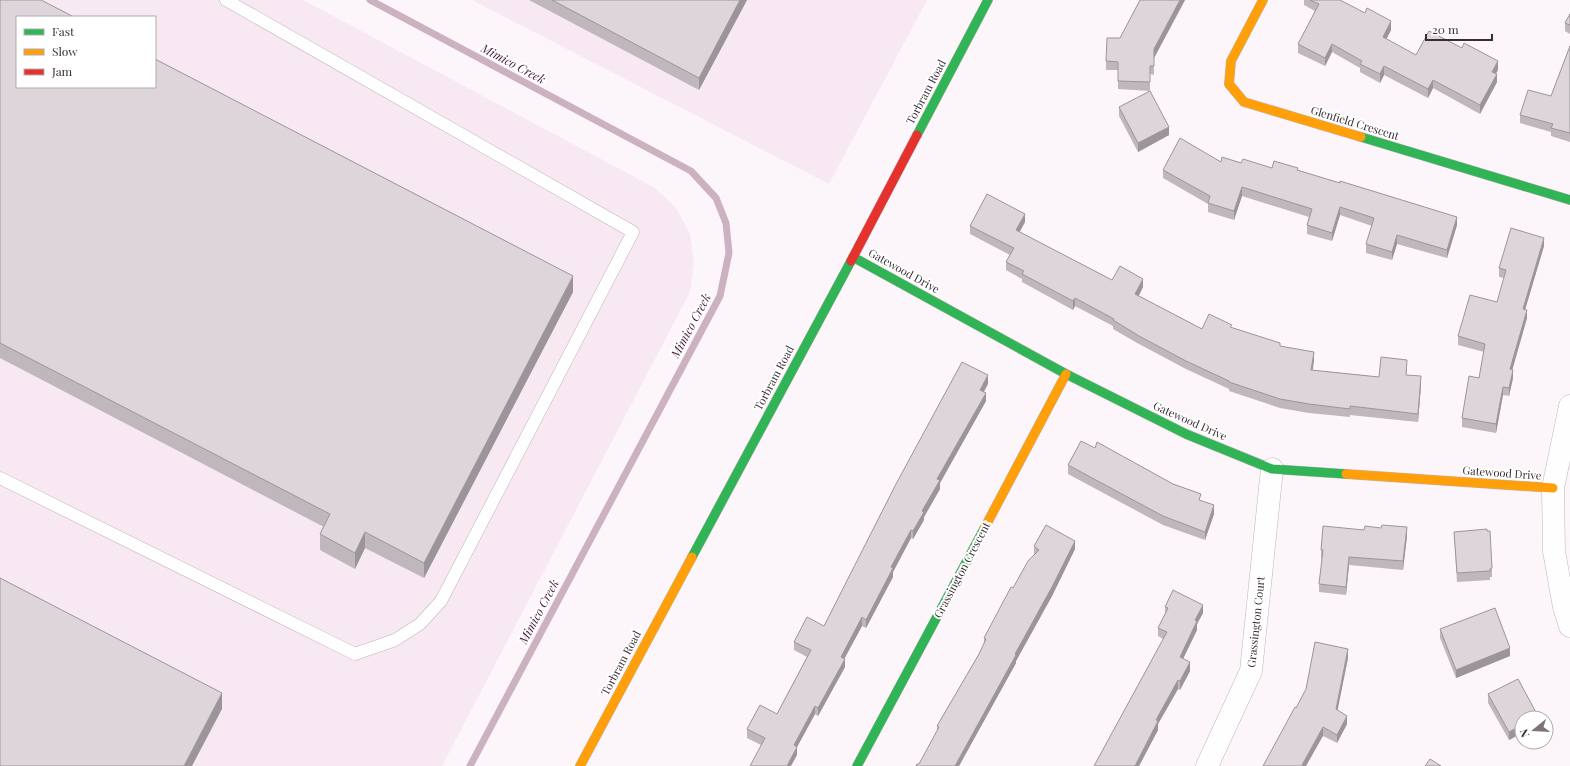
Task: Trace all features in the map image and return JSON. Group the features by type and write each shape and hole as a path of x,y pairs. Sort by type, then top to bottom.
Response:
{"street":[{"name":"Torbram Road","path":"580,766 853,257 988,0"},
{"name":"Glenfield Crescent","path":"1263,0 1231,61 1229,84 1244,102 1570,200"},
{"name":"Gatewood Drive","path":"853,257 1066,374 1186,434 1272,469 1552,488"},
{"name":"Grassington Crescent","path":"858,766 1066,374"},
{"path":"1570,406 1552,488 1554,551 1564,607 1570,626"},
{"name":"Grassington Court","path":"1207,766 1251,671 1272,469"}],"lane":[{"path":"0,478 355,654 394,640 420,624 441,601 633,232 226,0"}],"shaded area":[{"path":"0,0 303,0 655,188 676,208 690,234 694,263 690,292 442,766 0,766"},
{"path":"472,0 927,0 829,184"}],"building":[{"path":"0,0 41,0 72,16 16,16 16,88 156,88 156,60 573,276 424,563 365,532 355,553 320,534 330,514 0,343"},
{"path":"552,0 740,0 699,78"},
{"path":"1140,0 1180,0 1154,49 1154,66 1150,66 1150,82 1118,81 1118,62 1106,61 1107,38 1120,38"},
{"path":"1310,0 1340,0 1365,13 1367,8 1391,21 1383,37 1416,55 1429,31 1462,48 1464,43 1498,61 1492,72 1497,74 1480,105 1433,80 1428,89 1384,66 1380,74 1360,64 1362,61 1332,44 1325,58 1298,44 1319,4"},
{"path":"1570,14 1570,25 1565,23"},
{"path":"1570,46 1570,133 1551,128 1553,124 1520,115 1528,90 1551,96"},
{"path":"1150,91 1169,127 1138,143 1119,107"},
{"path":"1180,138 1221,162 1222,157 1241,163 1243,159 1272,168 1274,161 1298,168 1297,170 1340,183 1340,181 1457,217 1447,250 1397,235 1392,252 1366,244 1374,218 1340,207 1332,233 1307,225 1312,209 1242,187 1234,211 1208,203 1210,196 1163,170"},
{"path":"987,194 1025,214 1016,230 1112,280 1120,266 1143,279 1135,294 1202,329 1209,314 1232,325 1230,327 1280,343 1280,346 1314,352 1311,370 1379,377 1381,357 1407,360 1406,375 1421,376 1418,414 1350,406 1350,409 1280,399 1229,382 1186,361 1139,336 1113,320 1114,319 1075,298 1073,301 1022,274 1024,271 1006,262 1014,248 970,226"},
{"path":"1511,228 1544,238 1523,309 1527,310 1510,369 1513,370 1509,388 1503,387 1496,424 1462,418 1469,376 1479,378 1485,344 1458,336 1470,295 1497,302 1506,270 1499,268"},
{"path":"962,362 988,375 980,390 986,393 937,479 940,480 922,511 924,512 913,531 911,530 891,567 893,568 866,620 862,617 841,657 845,659 818,708 815,706 794,745 797,747 787,766 750,766 765,738 747,729 760,705 777,714 811,650 794,642 807,617 824,626 896,484"},
{"path":"1081,441 1095,448 1097,442 1173,484 1201,494 1199,500 1214,505 1205,532 1163,516 1068,465"},
{"path":"1046,525 1075,541 1052,587 1015,654 1016,655 955,766 916,766 919,764 939,727 937,726 979,654 986,639 984,638 1011,587 1013,588 1028,561 1039,550 1034,546"},
{"path":"1382,525 1407,527 1403,561 1349,557 1346,587 1319,584 1323,550 1321,550 1323,526 1364,530 1365,526 1381,528"},
{"path":"1487,529 1487,531 1490,531 1492,568 1490,571 1457,573 1454,532"},
{"path":"0,578 222,693 184,766 0,766"},
{"path":"1173,590 1203,605 1195,620 1197,621 1180,657 1190,662 1180,681 1178,680 1156,720 1158,721 1135,766 1094,766 1167,632 1158,628 1168,608 1165,607"},
{"path":"1495,608 1510,648 1456,670 1440,629"},
{"path":"1315,642 1348,649 1336,709 1347,716 1337,735 1323,727 1302,765 1305,766 1263,766 1306,689"},
{"path":"1518,679 1535,710 1514,710 1514,729 1509,732 1488,694"},
{"path":"1430,759 1441,766 1425,766"}],"waterway":[{"name":"Mimico Creek","path":"370,0 691,171 716,198 726,223 729,253 720,296 470,766"}],"traffic: fast":[{"path":"917,135 988,0"},
{"path":"1361,137 1570,200"},
{"path":"853,257 1066,374 1186,434 1272,469 1346,474"},
{"path":"692,557 851,261"},
{"path":"857,766 984,529"}],"traffic: slow":[{"path":"1263,0 1231,61 1229,84 1244,102 1361,137"},
{"path":"984,529 1066,374"},
{"path":"1346,474 1553,488"},
{"path":"580,766 692,557"}],"traffic: jam":[{"path":"851,261 917,135"}]}
